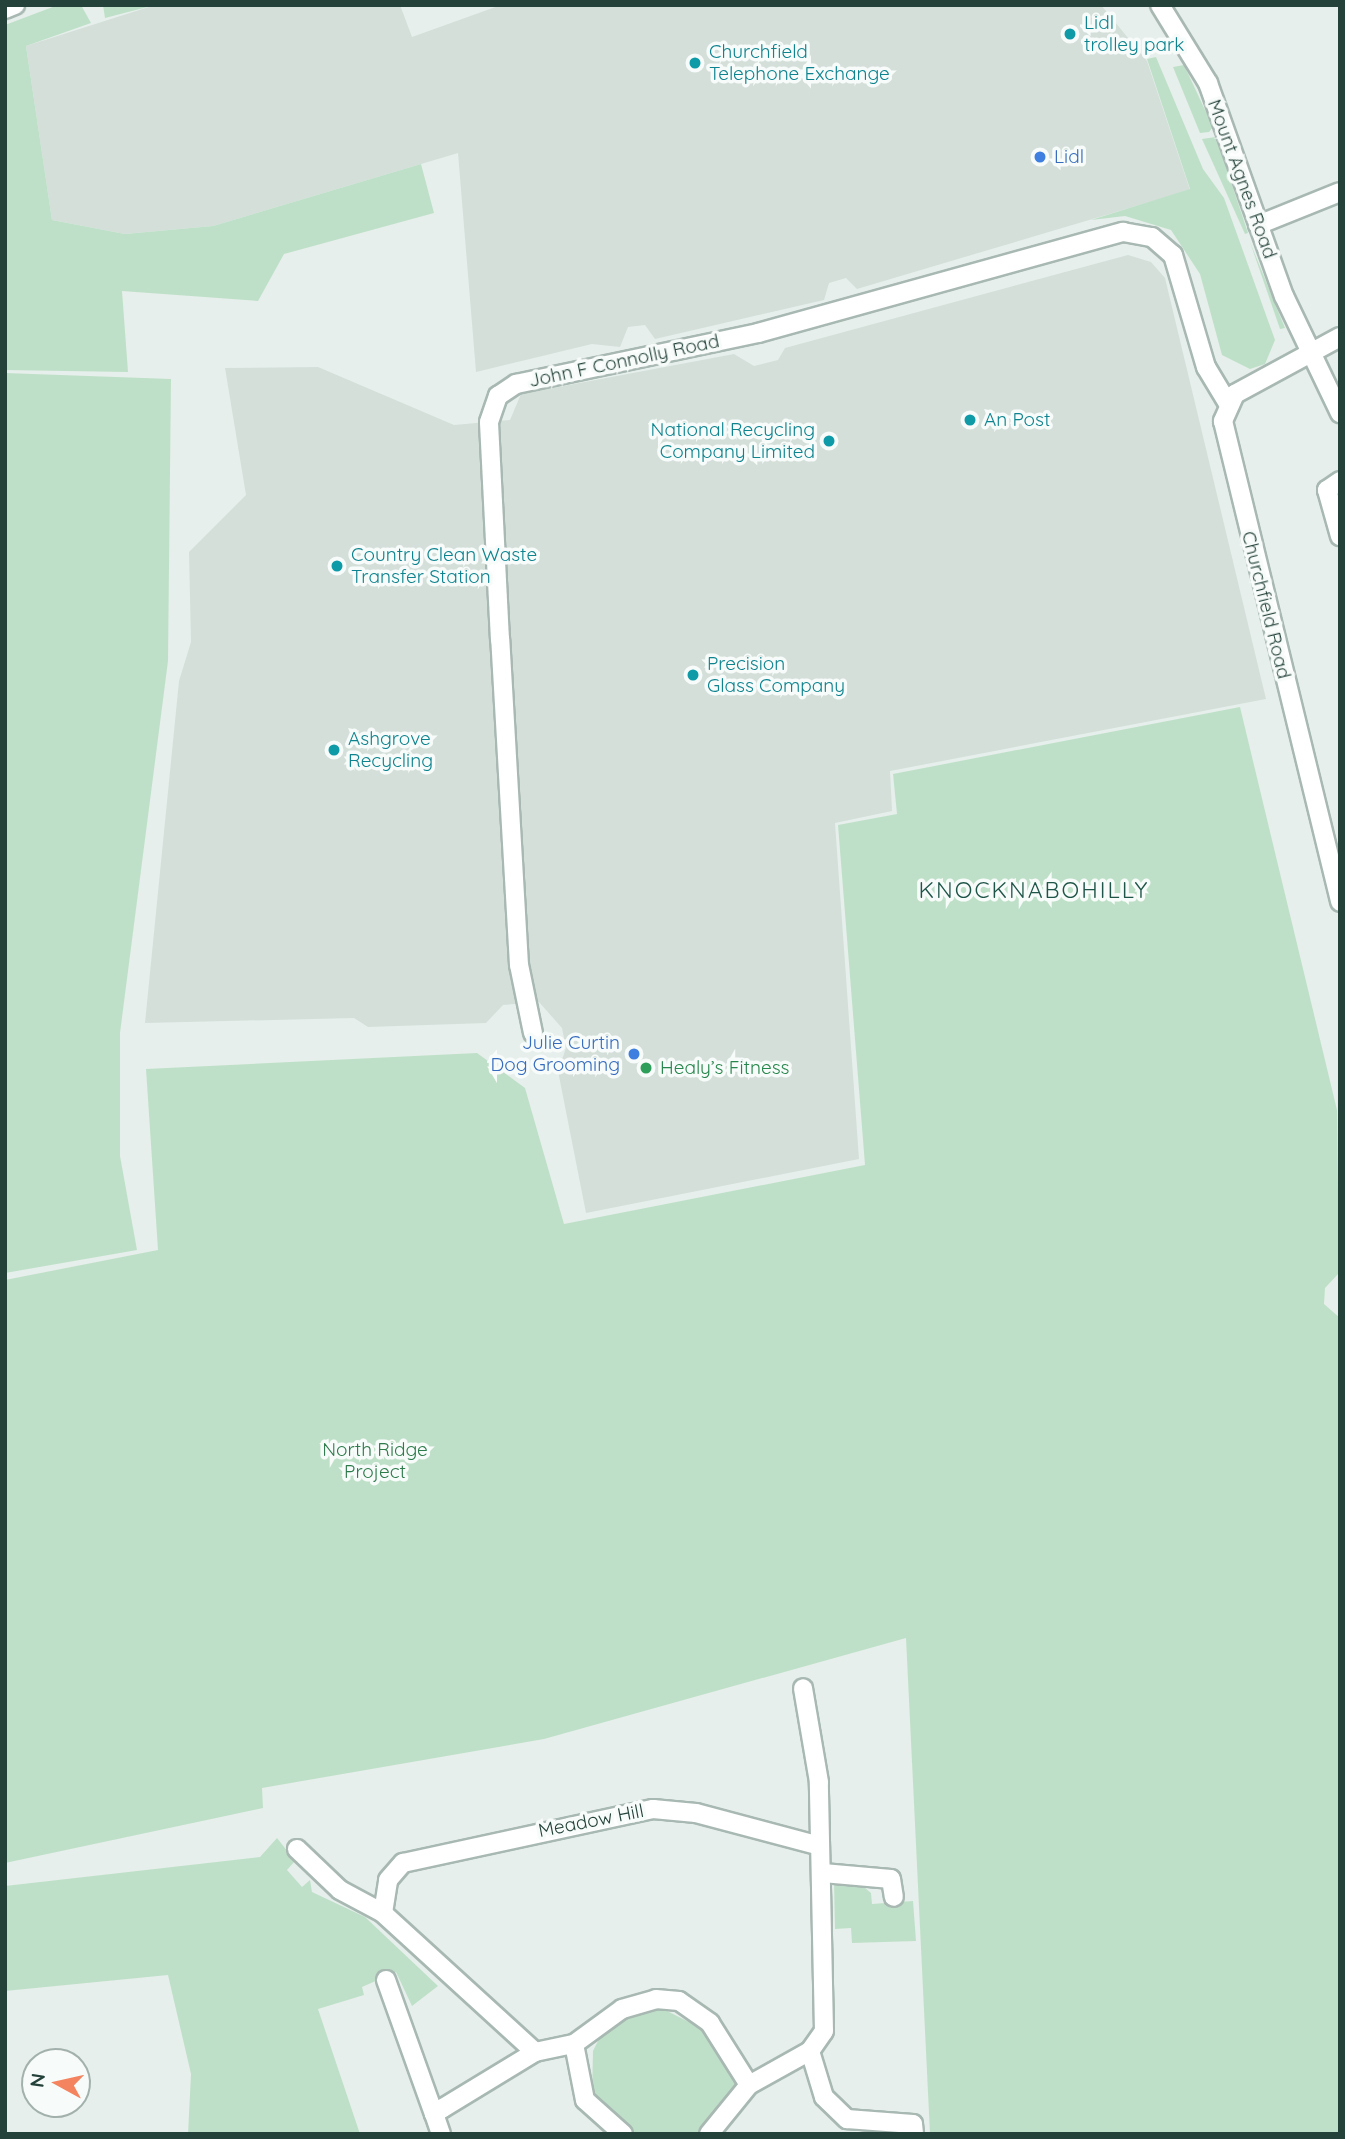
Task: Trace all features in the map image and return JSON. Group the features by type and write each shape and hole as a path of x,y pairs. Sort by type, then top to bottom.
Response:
{"street":[{"path":"5,9 15,5"},
{"name":"Mount Agnes Road","path":"1160,5 1208,83 1258,225 1311,357 1340,413"},
{"path":"1258,225 1340,192"},
{"name":"John F Connolly Road","path":"533,1033 519,965 500,637 489,422 498,396 516,384 758,333 1124,232 1152,237 1173,255 1206,367 1227,402"},
{"path":"1227,402 1311,357 1340,337"},
{"name":"Churchfield Road","path":"1227,402 1231,458 1340,902"},
{"path":"1340,481 1327,490 1340,536"},
{"path":"709,2134 749,2085 810,2051 825,2020 819,1773 803,1688"},
{"name":"Meadow Hill","path":"383,1913 388,1880 403,1863 653,1809 696,1812 820,1846"},
{"path":"297,1849 340,1890 383,1913 535,2052"},
{"path":"823,1873 891,1879 894,1898"},
{"path":"386,1980 441,2134"},
{"path":"434,2114 535,2052 574,2044 634,2004 679,2001 710,2022 749,2085"},
{"path":"574,2044 585,2100 623,2134"},
{"path":"810,2051 824,2097 847,2119 913,2124 914,2134"}],"shaded area":[{"path":"155,5 400,5 412,37 501,5 1101,5 1147,61 1190,190 857,289 846,278 829,283 824,300 655,339 645,325 628,327 620,347 592,344 476,372 458,153 213,226 125,234 52,220 26,46"},
{"path":"1128,255 1151,262 1165,278 1266,699 890,771 892,811 835,823 859,1159 586,1213 558,1071 566,1048 562,1028 539,1002 503,1005 486,1023 368,1027 354,1018 145,1023 179,681 191,642 189,552 246,495 225,368 318,367 454,425 510,420 521,394 734,354 754,366 778,360 785,348"}],"green space":[{"path":"58,5 81,5 91,23 26,46 52,220 125,234 213,226 421,164 434,213 284,254 258,301 122,291 128,372 5,370 5,25"},
{"path":"103,5 155,5 105,18"},
{"path":"1156,57 1203,169 1224,198 1275,340 1265,364 1250,369 1222,355 1200,274 1171,230 1125,216 1091,220 1190,189 1147,59"},
{"path":"1184,65 1213,127 1209,132 1200,133 1173,67"},
{"path":"1216,137 1248,233 1245,234 1202,139"},
{"path":"1250,242 1285,328 1280,329"},
{"path":"5,373 171,379 168,661 120,1033 120,1156 137,1250 5,1273"},
{"name":"North Ridge Project","path":"1240,707 1337,1110 1339,1273 1325,1288 1324,1304 1340,1318 1340,2134 930,2134 906,1638 544,1739 262,1788 263,1808 5,1863 5,1280 158,1250 146,1069 477,1053 525,1088 564,1224 865,1165 838,825 897,814 893,774"},
{"path":"277,1838 295,1861 287,1870 302,1887 310,1880 312,1892 365,1917 438,1986 412,2006 396,1972 362,1987 364,1995 318,2009 360,2134 188,2134 191,2074 168,1975 5,1991 5,1886 260,1857"},
{"path":"857,1881 871,1893 872,1904 913,1901 916,1941 852,1943 851,1928 835,1929 834,1882"},
{"path":"663,2009 701,2028 738,2081 698,2134 632,2132 592,2096 593,2051 603,2031 641,2012"}],"place":[{"name":"Lidl trolley park","path":"1070,34"},
{"name":"Churchfield Telephone Exchange","path":"695,63"},
{"name":"Lidl","path":"1040,157"},
{"name":"An Post","path":"970,420"},
{"name":"National Recycling Company Limited","path":"829,441"},
{"name":"Country Clean Waste Transfer Station","path":"337,566"},
{"name":"Precision Glass Company","path":"693,675"},
{"name":"Ashgrove Recycling","path":"334,750"},
{"name":"Julie Curtin Dog Grooming","path":"634,1054"},
{"name":"Healy’s Fitness","path":"646,1068"}],"district":[{"name":"KNOCKNABOHILLY","path":"1034,890"}]}
